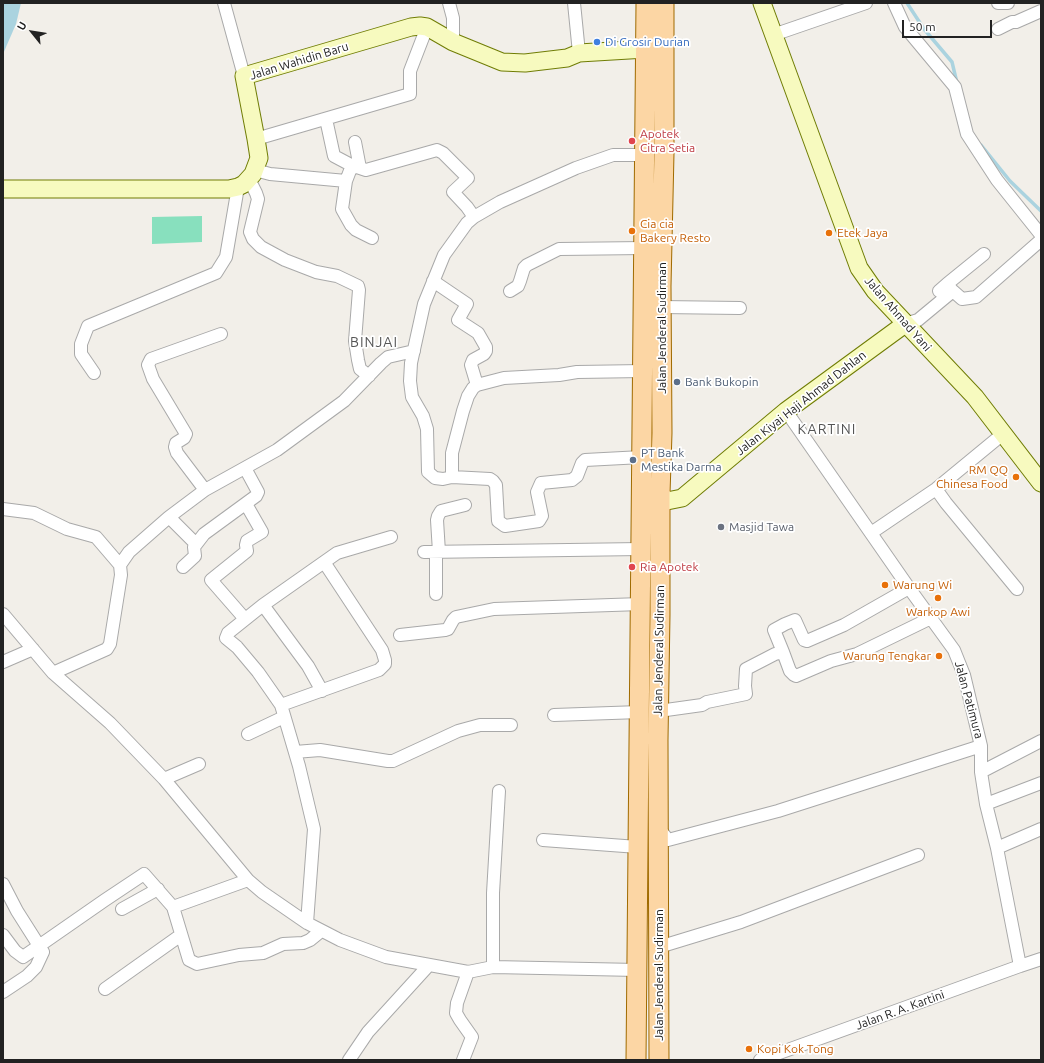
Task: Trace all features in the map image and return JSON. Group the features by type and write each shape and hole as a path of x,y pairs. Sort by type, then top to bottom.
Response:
{"main road":[{"name":"Jalan Jenderal Sudirman","path":"646,3 644,248 652,285 661,307 662,433 660,494 658,740 660,1060"},
{"name":"Jalan Jenderal Sudirman","path":"636,1060 643,371 664,153 664,3"},
{"path":"645,176 664,153"},
{"path":"642,434 662,433"},
{"path":"639,742 658,740"}],"street":[{"path":"224,3 244,76"},
{"path":"449,3 453,18 453,42"},
{"path":"574,3 579,53"},
{"name":"Jalan Ahmad Yani","path":"762,3 859,268 875,291 974,397 1004,433 1041,483"},
{"path":"773,35 866,3"},
{"path":"894,3 905,27 954,88 967,134 997,180 1041,235"},
{"path":"998,3 1008,3"},
{"path":"998,29 1041,11"},
{"name":"Jalan Wahidin Baru","path":"247,179 259,158 244,76 411,27 427,27"},
{"path":"256,139 410,94 410,71 427,27 453,42 502,62 531,62 567,58 579,53 646,49"},
{"path":"326,119 334,156 356,168 366,170 437,150 443,153 468,178 453,192 474,217"},
{"path":"355,142 356,168 346,181 342,209 351,225 356,230 372,238"},
{"path":"642,457 585,460 572,480 541,484 538,487 537,492 542,516 539,520 505,526 498,521 496,485 490,478 443,479 435,478 428,472 427,430 423,416 412,397 410,381 414,351 424,304 444,255 467,223 474,217 500,202 576,168 613,155 645,155"},
{"path":"3,189 230,189 247,179 270,174 346,181"},
{"path":"94,373 81,354 81,344 88,326 216,273 226,257 247,179"},
{"path":"247,179 258,199 250,232 253,239 261,247 285,260 316,272 337,276 358,286 359,290 355,341 360,369 369,376"},
{"path":"946,289 962,299 976,297 1041,240"},
{"path":"510,290 518,286 524,268 527,265 559,249 644,248"},
{"path":"905,324 918,320 946,289 984,254"},
{"path":"433,281 467,304 458,320 478,333 486,347 486,351 473,360 471,365 477,384"},
{"path":"661,307 740,308"},
{"name":"Jalan Kiyai Haji Ahmad Dahlan","path":"660,494 667,501 682,498 786,411 905,324"},
{"path":"205,490 177,453 175,447 176,443 184,438 186,434 153,379 148,365 151,359 221,334"},
{"path":"120,565 129,552 169,517 205,490 277,450 338,406 388,357 414,351"},
{"path":"452,478 452,453 461,418 468,396 477,384 504,378 559,375 578,372 643,371"},
{"name":"Jalan Patimura","path":"786,411 954,650 964,675 981,746 981,772 986,804 997,848 1020,966"},
{"path":"871,533 936,489 1004,433"},
{"path":"183,567 195,556 194,547 204,534 256,496 258,492 245,468"},
{"path":"936,489 1017,589"},
{"path":"245,619 212,580 247,551 247,541 262,532 246,504"},
{"path":"436,594 433,552 438,516 441,511 465,504"},
{"path":"3,509 34,513 67,529 96,536 120,565 121,575 110,644 107,649 53,673"},
{"path":"169,517 196,544"},
{"path":"307,923 314,829 295,752 283,711 254,667 237,647 226,638 228,633 263,605 337,553 391,537"},
{"path":"433,552 641,549"},
{"path":"248,734 283,711 322,691 379,670 385,664 382,650 324,562"},
{"path":"909,588 844,625 807,641 804,640 795,620 774,630 790,671 796,676 831,661 857,654 931,618"},
{"path":"400,634 445,630 448,629 456,617 494,609 641,604"},
{"path":"263,605 308,666 322,691"},
{"path":"5,619 53,673 110,723 164,779 248,880 262,892 321,931 362,949 386,957 468,972 493,967 637,970"},
{"path":"3,662 33,649"},
{"path":"659,711 702,705 707,702 746,694 746,669 766,658 783,652"},
{"path":"554,715 640,712"},
{"path":"295,752 320,750 393,761 458,731 480,725 511,725"},
{"path":"981,772 1041,741"},
{"path":"659,828 668,840 778,811 981,746"},
{"path":"164,779 199,764"},
{"path":"986,804 1041,783"},
{"path":"493,967 493,893 498,790"},
{"path":"997,848 1041,829"},
{"path":"543,840 638,847"},
{"path":"659,948 741,922 918,855"},
{"path":"3,935 23,957 144,874 173,907 189,960 197,964 239,955 263,953 283,944 303,943 310,940 321,931"},
{"path":"173,907 248,880"},
{"path":"3,884 17,911 43,952 36,967 27,976 3,992"},
{"path":"122,909 158,889"},
{"path":"105,990 181,935"},
{"name":"Jalan R. A. Kartini","path":"760,1060 1041,959"},
{"path":"349,1060 368,1032 429,965"},
{"path":"463,1060 472,1037 456,1013 457,1003 468,972"}],"green space":[{"path":"202,216 202,242 152,244 152,217"}],"water":[{"path":"3,3 21,3 16,24 3,54"}],"waterway":[{"path":"907,3 924,29 952,62 957,83"},
{"path":"981,145 1010,181 1041,211"}],"place":[{"name":"Di Grosir Durian","path":"597,42"},
{"name":"Apotek Citra Setia","path":"632,141"},
{"name":"Cia cia Bakery Resto","path":"632,231"},
{"name":"Etek Jaya","path":"829,233"},
{"name":"Bank Bukopin","path":"677,382"},
{"name":"PT Bank Mestika Darma","path":"633,460"},
{"name":"RM QQ Chinesa Food","path":"1016,477"},
{"name":"Masjid Tawa","path":"721,527"},
{"name":"Ria Apotek","path":"632,567"},
{"name":"Warung Wi","path":"885,585"},
{"name":"Warkop Awi","path":"938,598"},
{"name":"Warung Tengkar","path":"939,656"},
{"name":"Kopi Kok Tong","path":"749,1049"}],"district":[{"name":"BINJAI","path":"374,342"},
{"name":"KARTINI","path":"827,429"}]}
